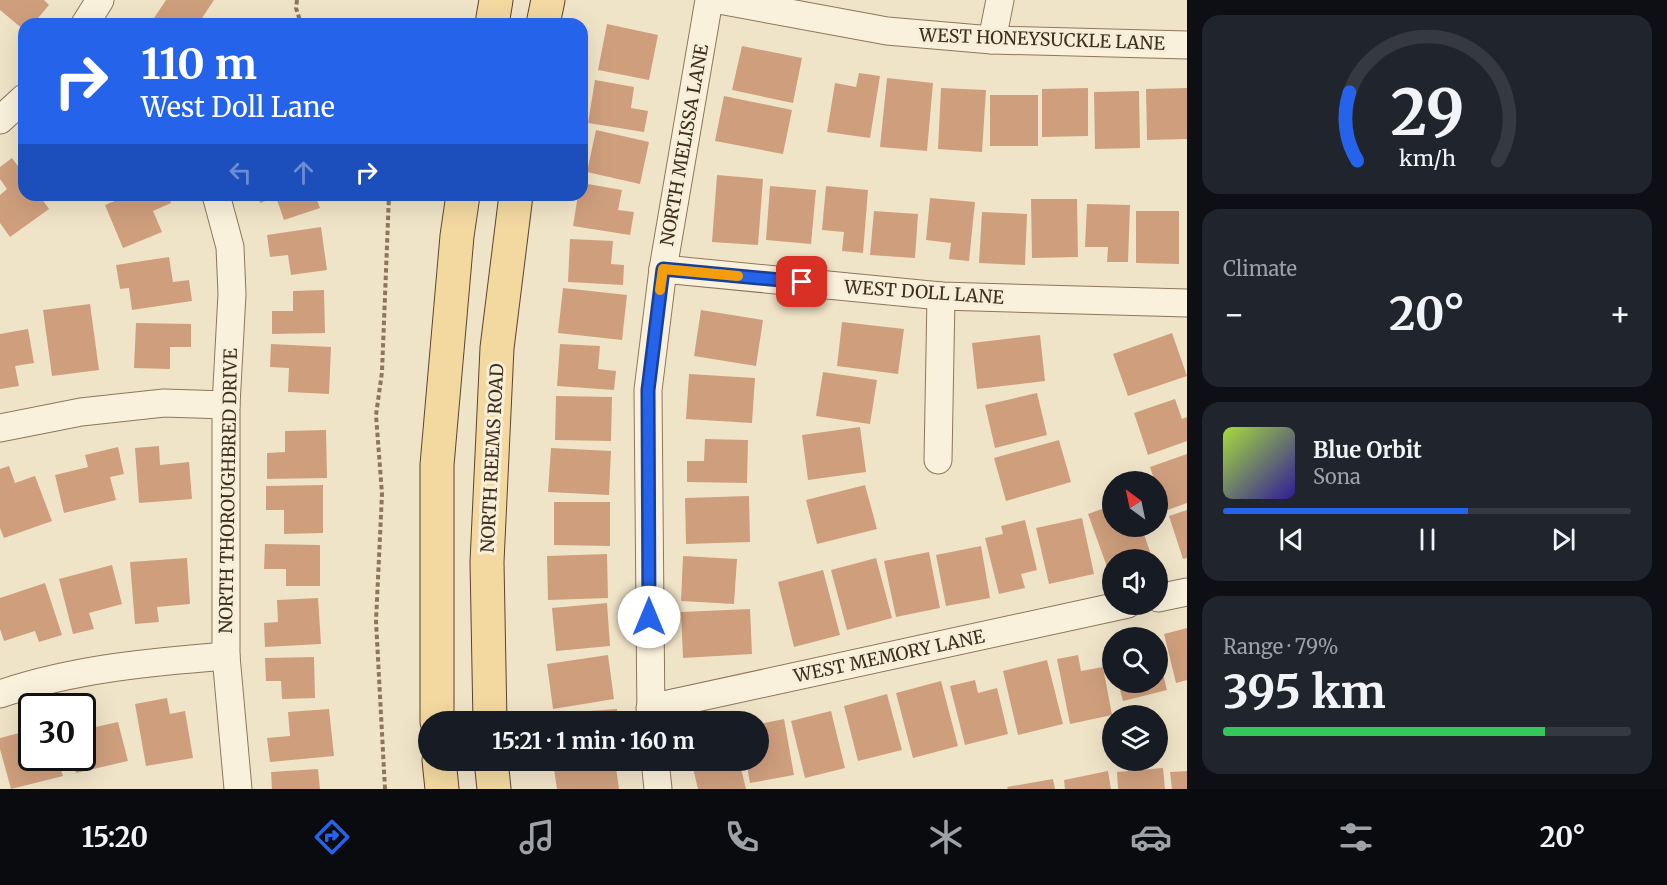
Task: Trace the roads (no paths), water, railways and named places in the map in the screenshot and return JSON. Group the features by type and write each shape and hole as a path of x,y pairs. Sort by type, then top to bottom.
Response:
{"main road":[{"path":"493,18 496,0"},
{"path":"544,18 548,0"},
{"path":"437,711 437,465 462,201"},
{"name":"NORTH REEMS ROAD","path":"490,711 487,562 497,348 515,201"},
{"path":"440,771 442,789"},
{"path":"492,771 494,789"}],"street":[{"name":"NORTH MELISSA LANE","path":"651,711 648,390 663,269 709,0"},
{"name":"WEST HONEYSUCKLE LANE","path":"719,0 887,31 992,40 1187,45"},
{"path":"992,40 1000,0"},
{"path":"0,120 18,104"},
{"name":"NORTH THOROUGHBRED DRIVE","path":"218,201 230,248 232,294 226,405 226,656 238,789"},
{"name":"WEST DOLL LANE","path":"663,269 941,296 1187,303"},
{"path":"938,460 941,296"},
{"path":"0,428 81,412 164,403 226,405"},
{"path":"1168,596 1187,592"},
{"name":"WEST MEMORY LANE","path":"668,711 1102,610"},
{"path":"0,694 80,674 139,663 226,656"},
{"path":"656,771 658,789"}]}
